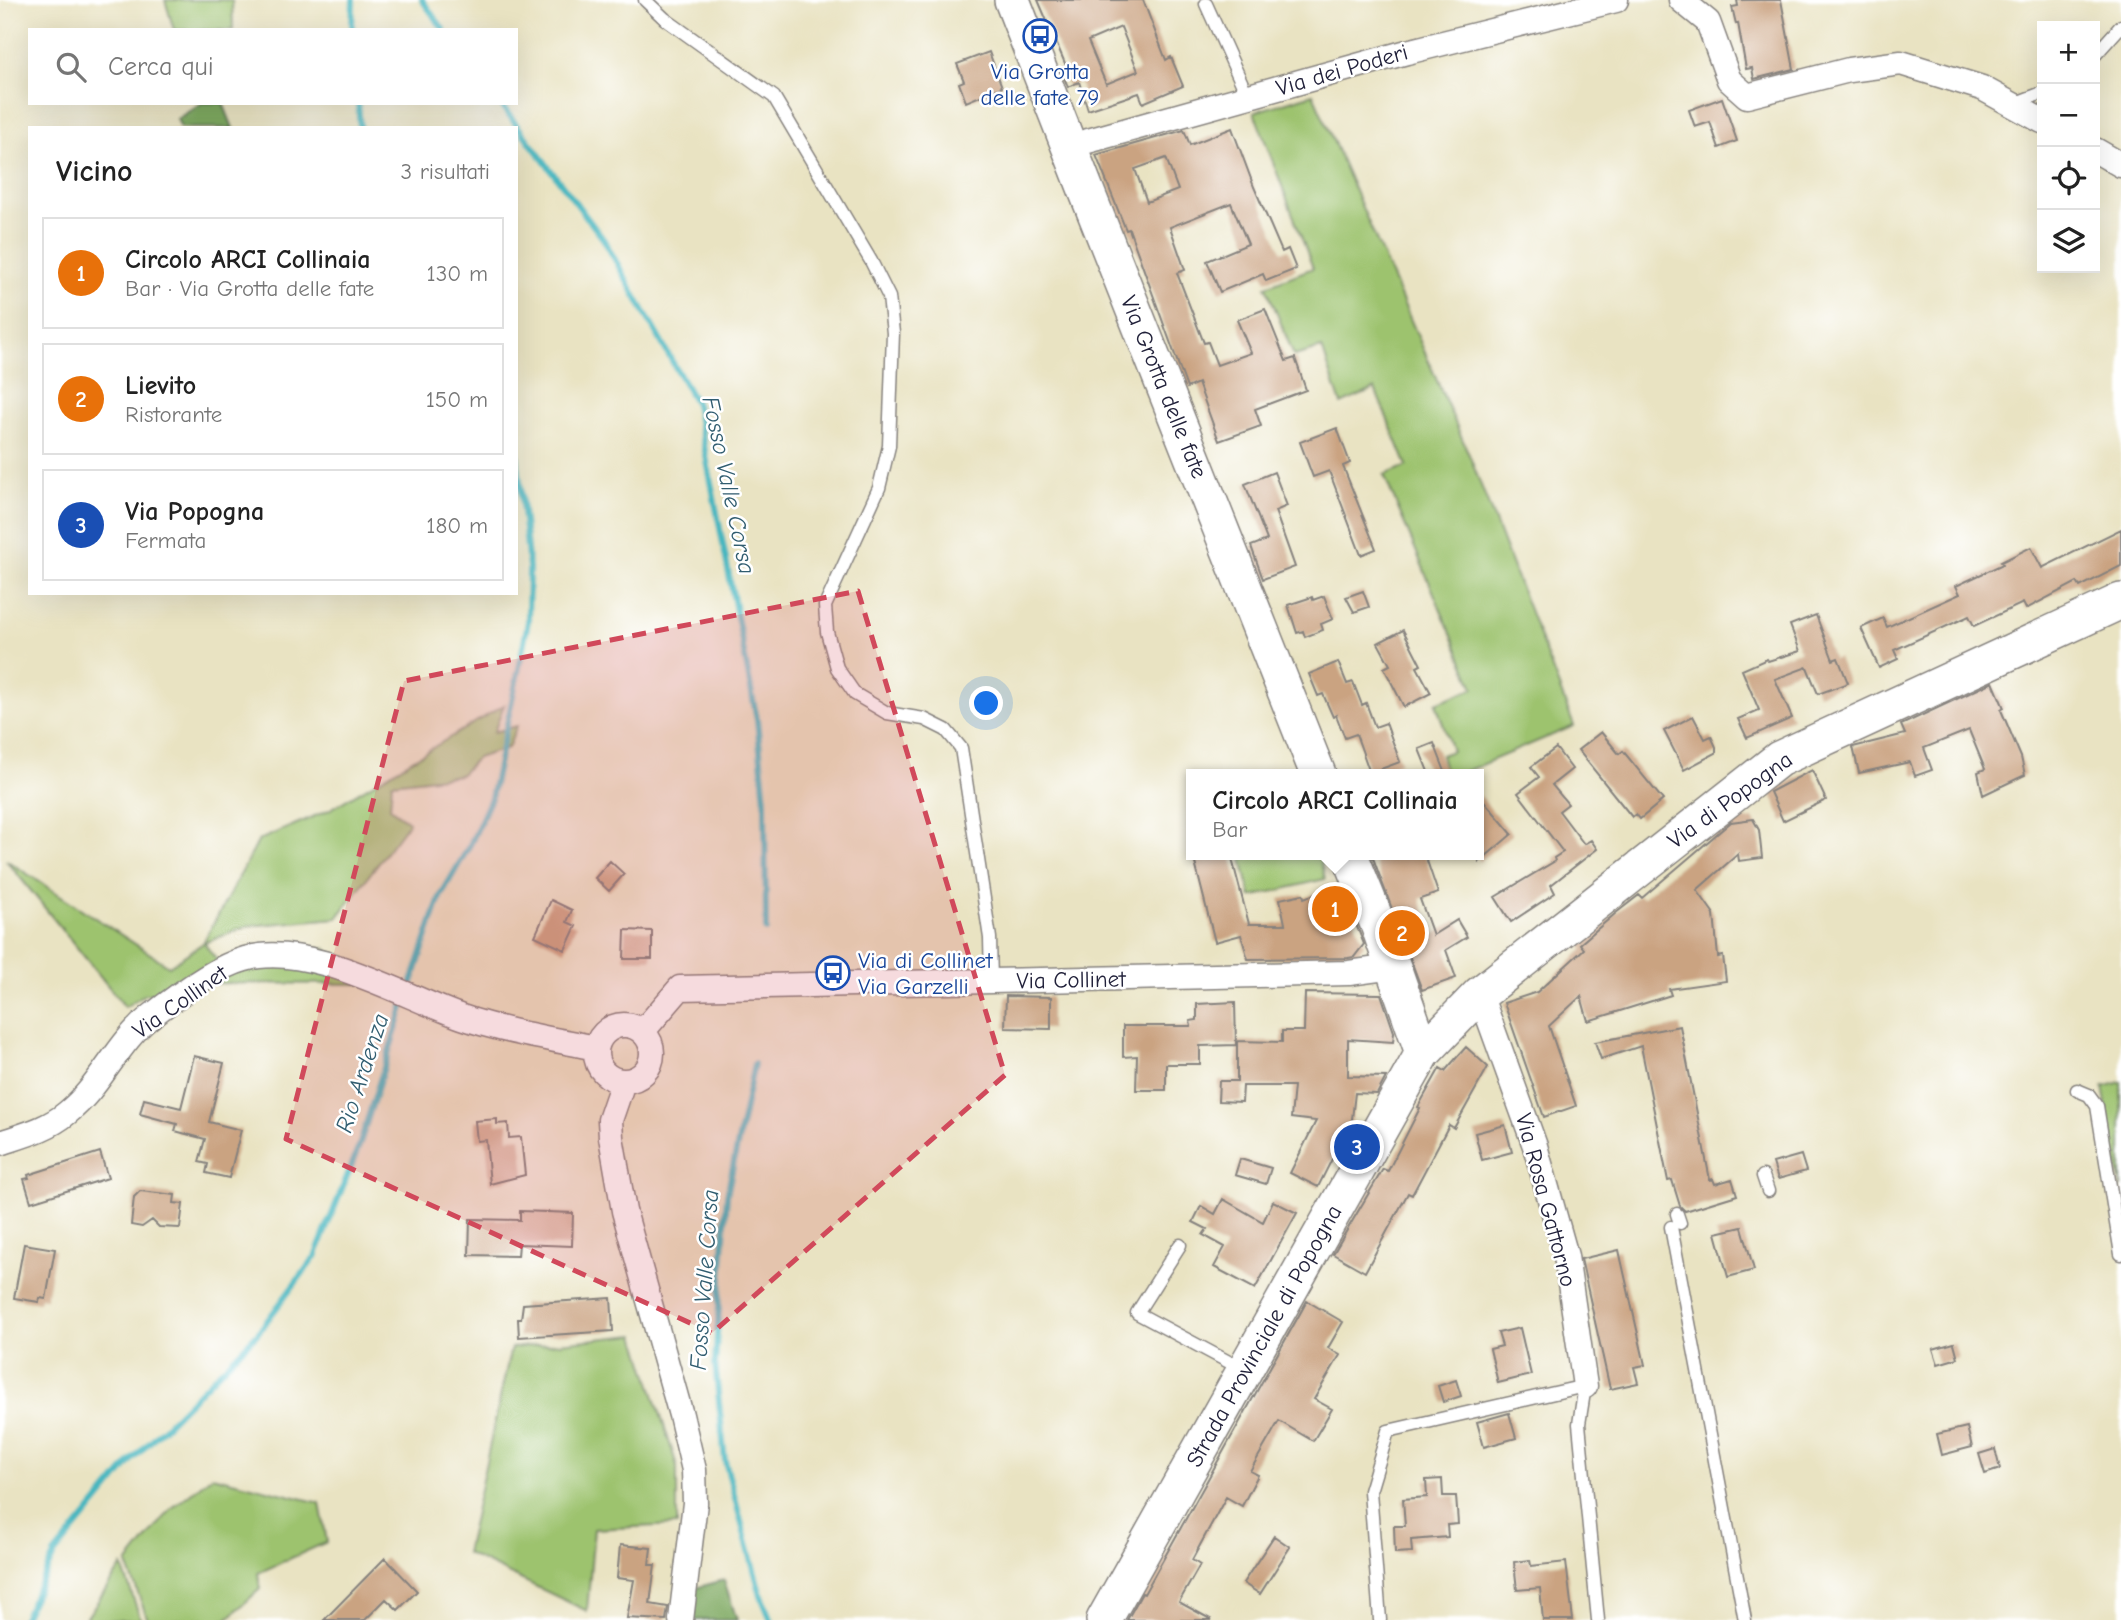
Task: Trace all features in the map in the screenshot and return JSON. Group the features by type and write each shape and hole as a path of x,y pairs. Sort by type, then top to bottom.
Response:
{"main road":[{"name":"Via Grotta delle fate","path":"1012,0 1282,664 1316,769"},
{"name":"Via di Popogna","path":"1423,1053 1480,994 1779,759 2121,601"},
{"path":"1352,860 1423,1053"},
{"name":"Strada Provinciale di Popogna","path":"1104,1620 1423,1053"}],"street":[{"name":"Via dei Poderi","path":"1070,146 1407,52 1616,0"},
{"path":"1681,0 1709,22 1729,80 1747,96 1849,70 1900,63 1982,88 2037,118"},
{"path":"2100,153 2121,165"},
{"name":"Via Collinet","path":"0,1143 40,1130 62,1117 84,1095 138,1027 194,986 245,958 275,954 306,958 463,1018 596,1048"},
{"name":"Via Collinet","path":"643,1031 680,988 1349,973 1393,967"},
{"name":"Via Rosa Gattorno","path":"1480,994 1535,1146 1566,1256 1585,1386"},
{"path":"628,1025 643,1031 652,1046 651,1064 639,1077 623,1082 605,1074 596,1058 599,1040 611,1028 628,1025"},
{"path":"623,1082 610,1120 622,1199 694,1470 695,1503 681,1620"}],"lane":[{"path":"645,0 665,19 774,97 871,261 889,297 893,333 889,446 879,488 825,606 827,632 837,668 855,694 887,713 924,719 946,730 961,748 990,938 991,982"},
{"path":"1206,4 1248,97"},
{"path":"2100,49 2121,26"},
{"path":"2011,105 2037,95"},
{"path":"2077,1090 2089,1095 2097,1106 2121,1254"},
{"path":"1763,1176 1768,1191"},
{"path":"1676,1221 1745,1620"},
{"path":"1180,1245 1137,1313 1244,1371"},
{"path":"1380,1620 1370,1491 1388,1431 1585,1386"},
{"name":"Via Rosa Gattorno","path":"1585,1386 1579,1424 1598,1620"}],"highlighted area":[{"path":"858,591 1005,1075 712,1333 286,1139 404,681"}],"green space":[{"path":"165,0 232,0 233,28 173,28"},
{"path":"1313,94 1470,457 1574,726 1471,769 1445,769 1441,755 1452,751 1436,703 1474,688 1384,475 1407,466 1375,389 1341,404 1322,348 1294,356 1266,286 1313,268 1254,112"},
{"path":"199,105 224,105 232,126 180,126 177,119"},
{"path":"504,705 494,732 517,726 508,748 477,758 460,775 392,783 390,808 409,822 337,918 248,926 204,943 219,963 253,947 325,948 364,984 206,983 173,994 145,994 125,1007 6,860 169,966 203,943 259,840 329,810"},
{"path":"1242,860 1320,860 1325,879 1251,897"},
{"path":"2121,1082 2121,1188 2103,1087"},
{"path":"635,1335 677,1466 677,1525 594,1529 587,1611 466,1553 511,1348"},
{"path":"212,1476 320,1503 327,1542 258,1573 260,1589 226,1620 148,1620 127,1564 171,1509"},
{"path":"122,1566 141,1620 85,1620"},
{"path":"724,1580 737,1620 694,1620 695,1588"}],"building":[{"path":"1038,0 1143,0 1166,60 1171,57 1183,86 1143,103 1139,93 1088,110 1079,82 1068,87 1061,70 1067,68","holes":["1121,27 1138,71 1106,84 1088,41"]},
{"path":"1737,0 1781,0 1794,69 1754,79 1752,68 1746,69 1738,23 1736,24 1732,7 1738,6"},
{"path":"989,52 1002,87 966,102 959,83 964,81 957,64"},
{"path":"1722,98 1737,141 1719,148 1710,122 1695,127 1689,110"},
{"path":"1232,128 1282,252 1288,249 1296,269 1266,281 1263,274 1220,292 1207,261 1248,244 1231,203 1170,227 1185,270 1177,273 1204,343 1208,342 1217,365 1251,353 1237,320 1265,309 1286,361 1295,358 1306,390 1255,409 1261,426 1219,441 1198,383 1187,388 1129,229 1126,230 1096,155 1184,130 1190,145","holes":["1166,158 1178,190 1147,202 1135,169"]},
{"path":"1337,428 1350,463 1343,466 1376,549 1361,555 1329,471 1313,477 1300,442"},
{"path":"1274,472 1287,506 1275,511 1295,567 1263,579 1251,546 1267,540 1245,484"},
{"path":"2121,529 2121,566 2080,587 2077,582 2026,609 2023,603 1974,626 1969,616 1894,650 1898,659 1879,668 1861,628 1883,618 1887,627 1960,594 1956,586 2003,564 2001,562 2031,547 2042,568"},
{"path":"1363,591 1369,607 1354,612 1346,597"},
{"path":"1324,596 1333,619 1321,624 1323,630 1305,637 1303,631 1297,633 1288,605"},
{"path":"1816,615 1833,660 1838,658 1848,683 1818,694 1807,667 1775,679 1792,718 1747,738 1738,719 1759,710 1742,670 1767,659 1768,661 1800,651 1790,625"},
{"path":"1403,630 1421,665 1417,667 1431,693 1404,707 1384,668 1390,665 1378,643"},
{"path":"1338,662 1347,684 1353,682 1362,705 1366,703 1375,727 1386,723 1400,762 1381,769 1369,769 1356,734 1345,738 1336,715 1333,717 1323,694 1318,696 1309,674"},
{"path":"1993,682 2025,775 1983,795 1978,772 1985,769 1969,730 1924,748 1932,770 1915,776 1910,762 1859,773 1853,747 1905,734 1901,725"},
{"path":"1693,716 1705,739 1711,736 1716,753 1684,770 1664,731"},
{"path":"1601,732 1619,754 1623,751 1663,800 1640,819 1636,814 1632,817 1578,750"},
{"path":"1434,743 1444,769 1427,769 1419,749"},
{"path":"1556,748 1572,769 1552,785 1568,804 1559,811 1584,844 1591,840 1597,849 1551,885 1555,893 1511,922 1495,897 1555,861 1554,858 1563,852 1518,793 1539,777 1531,767"},
{"path":"1812,770 1826,800 1783,821 1770,792"},
{"path":"1484,801 1512,834 1484,858"},
{"path":"1753,819 1759,830 1762,858 1739,861 1738,854 1697,890 1714,914 1718,957 1723,956 1726,981 1669,989 1671,995 1588,1021 1581,996 1549,1026 1576,1106 1544,1117 1504,1003 1537,992 1584,949 1580,944 1616,913 1639,895 1642,898 1731,822"},
{"path":"1194,860 1232,860 1249,924 1285,924 1280,899 1303,894 1304,898 1340,885 1364,944 1354,957 1348,958 1248,959 1241,935 1215,942"},
{"path":"1374,860 1427,860 1438,893 1420,899 1433,935 1457,920 1467,937 1446,950 1456,978 1422,990"},
{"path":"610,861 624,874 609,891 595,878"},
{"path":"551,900 572,910 567,922 576,926 565,950 535,936"},
{"path":"625,930 652,931 652,959 624,959"},
{"path":"1305,993 1381,994 1394,1032 1393,1042 1348,1039 1348,1076 1386,1077 1377,1094 1355,1093 1350,1136 1344,1135 1318,1187 1290,1173 1316,1121 1291,1118 1294,1086 1243,1086 1242,1102 1218,1101 1219,1081 1237,1081 1237,1041 1282,1042 1282,1031 1304,1031"},
{"path":"1006,996 1051,997 1051,1029 1005,1028"},
{"path":"1235,1002 1236,1045 1200,1046 1200,1064 1166,1064 1166,1090 1136,1090 1137,1056 1123,1057 1123,1026 1191,1026 1190,1021 1197,1020 1197,1004"},
{"path":"1680,1026 1710,1180 1713,1179 1715,1184 1732,1179 1737,1195 1685,1211 1680,1206 1672,1180 1668,1181 1641,1046 1601,1059 1595,1042"},
{"path":"1466,1047 1488,1067 1454,1128 1449,1125 1412,1195 1408,1193 1365,1272 1333,1254 1383,1169 1388,1171 1440,1068 1445,1071"},
{"path":"194,1056 224,1063 209,1122 241,1130 229,1178 206,1173 208,1164 199,1162 205,1139 175,1131 177,1124 140,1114 144,1099 181,1108"},
{"path":"497,1119 497,1124 508,1123 509,1138 521,1137 525,1175 490,1184 486,1140 477,1141 475,1121"},
{"path":"1505,1125 1512,1152 1482,1160 1475,1133"},
{"path":"100,1152 108,1178 31,1202 24,1179 29,1178 28,1175"},
{"path":"1801,1155 1806,1171 1778,1179 1773,1163"},
{"path":"1240,1159 1271,1168 1266,1184 1235,1175"},
{"path":"140,1191 175,1195 174,1203 183,1204 180,1228 159,1227 152,1220 142,1227 131,1225 134,1197"},
{"path":"1223,1199 1263,1222 1273,1201 1297,1213 1255,1289 1214,1267 1225,1247 1203,1235 1207,1229 1193,1222 1201,1206 1215,1214"},
{"path":"520,1211 573,1213 572,1246 519,1244 518,1256 469,1255 470,1219 520,1220"},
{"path":"1742,1227 1754,1270 1728,1277 1716,1233"},
{"path":"24,1244 55,1249 46,1299 40,1298 39,1302 14,1298"},
{"path":"1619,1250 1645,1365 1634,1367 1638,1383 1610,1389 1581,1259"},
{"path":"611,1298 613,1331 519,1337 518,1319 521,1319 523,1304"},
{"path":"1307,1301 1343,1322 1328,1348 1340,1355 1314,1399 1332,1409 1313,1441 1279,1421 1250,1471 1258,1475 1242,1506 1226,1497 1192,1560 1200,1565 1179,1602 1212,1620 1127,1620 1142,1593 1144,1594"},
{"path":"1520,1328 1531,1375 1498,1383 1490,1349 1502,1346 1498,1333"},
{"path":"1954,1343 1958,1358 1938,1364 1933,1349"},
{"path":"1456,1380 1461,1396 1443,1402 1438,1386"},
{"path":"1509,1413 1516,1438 1484,1447 1477,1422"},
{"path":"1967,1427 1972,1447 1942,1455 1937,1434"},
{"path":"1995,1449 2000,1469 1985,1474 1979,1454"},
{"path":"1442,1479 1443,1496 1456,1496 1458,1524 1447,1525 1448,1537 1411,1540 1412,1552 1395,1553 1394,1526 1405,1526 1403,1499 1427,1497 1426,1480"},
{"path":"1274,1536 1290,1547 1260,1594 1243,1583"},
{"path":"620,1545 651,1548 649,1565 655,1565 650,1604 668,1607 666,1620 627,1618 634,1580 617,1578"},
{"path":"385,1558 417,1591 398,1610 386,1599 365,1620 324,1620"},
{"path":"1530,1560 1531,1566 1566,1562 1573,1620 1543,1620 1540,1588 1517,1590 1514,1562"}],"waterway":[{"name":"Rio Ardenza","path":"352,28 353,0"},
{"name":"Fosso Valle Corsa","path":"422,0 443,28"},
{"name":"Rio Ardenza","path":"358,105 360,126"},
{"name":"Fosso Valle Corsa","path":"502,105 517,126"},
{"name":"Fosso Valle Corsa","path":"518,127 604,240 696,404 757,720 765,801 766,930"},
{"name":"Rio Ardenza","path":"410,988 440,897 471,843 491,798 519,668 528,621 529,568 518,465"},
{"name":"Rio Ardenza","path":"23,1620 54,1555 132,1460 257,1334 315,1257 359,1146 406,998"},
{"name":"Fosso Valle Corsa","path":"754,1064 727,1195 715,1363 725,1461 761,1596 771,1620"}],"place":[{"name":"Via Grotta delle fate 79","path":"1040,36"},
{"name":"Circolo ARCI Collinaia","path":"1335,909"},
{"name":"Lievito","path":"1402,933"},
{"name":"Via di Collinet Via Garzelli","path":"833,973"},
{"name":"Via Popogna","path":"1357,1147"}]}
